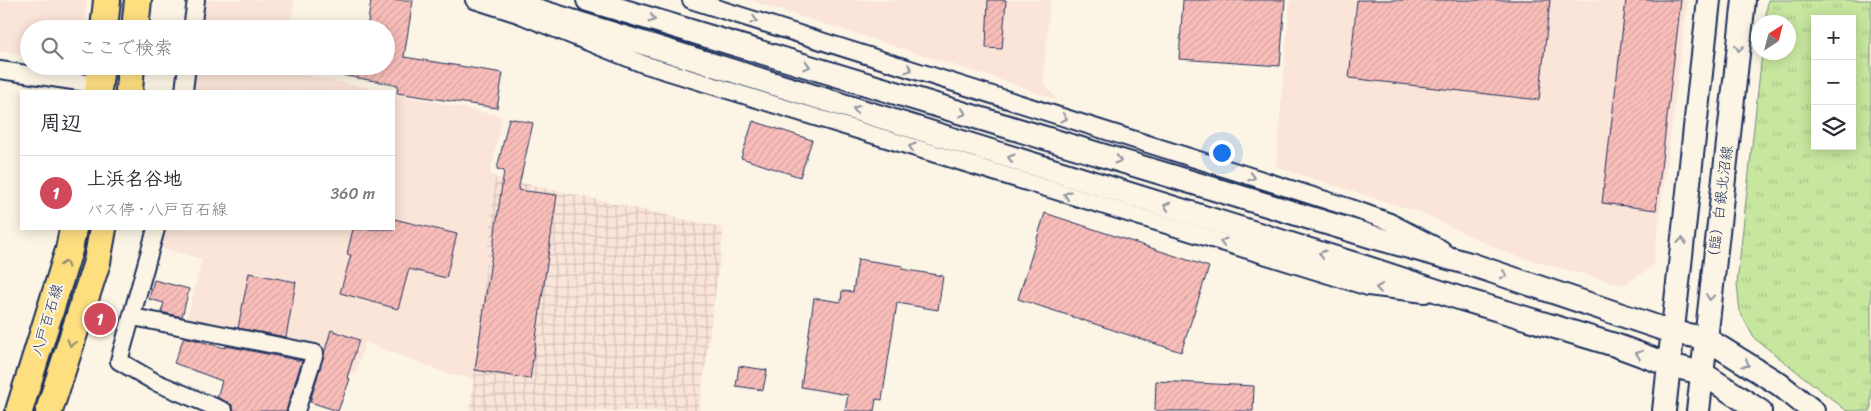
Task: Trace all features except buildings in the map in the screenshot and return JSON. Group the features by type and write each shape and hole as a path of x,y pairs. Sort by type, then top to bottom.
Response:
{"main road":[{"path":"105,20 107,0"},
{"path":"136,20 138,0"},
{"path":"129,90 130,75"},
{"name":"八戸百石線","path":"18,411 69,250 73,230"},
{"name":"八戸百石線","path":"49,411 97,262 103,230"}],"street":[{"path":"193,20 196,0"},
{"path":"474,0 518,14 643,64 1368,287 1462,299"},
{"path":"504,0 1615,345 1669,365 1702,374 1760,411"},
{"path":"588,0 1373,237 1470,264 1672,332 1705,338 1779,384 1813,411"},
{"path":"691,0 1351,208 1390,222 1470,264"},
{"path":"1664,411 1709,0"},
{"name":"（臨）白銀北沼線","path":"1698,411 1744,0"},
{"path":"0,70 20,72"},
{"path":"45,75 99,81"},
{"path":"184,90 186,75"},
{"path":"156,230 119,361 155,382 224,411"},
{"path":"133,316 315,353 296,411"}],"shaded area":[{"path":"0,0 87,0 85,20 20,20 20,54 0,51"},
{"path":"206,0 295,0 291,20 203,20"},
{"path":"749,0 1050,0 1043,82 1057,100 1014,84"},
{"path":"1290,0 1688,0 1653,266 1624,285 1509,254 1422,213 1276,167"},
{"path":"194,75 305,75 378,90 191,90"},
{"path":"395,94 502,116 490,174 495,177 473,378 452,375 365,342 355,375 317,362 322,344 187,319 202,259 158,247 162,230 395,230"},
{"path":"495,177 724,228 699,411 470,411"}],"green space":[{"path":"1768,0 1871,0 1871,411 1847,411 1754,338 1740,312 1737,284 1761,60 1796,60 1796,15 1766,15"}],"place":[{"name":"上浜名谷地","path":"100,319"}]}
